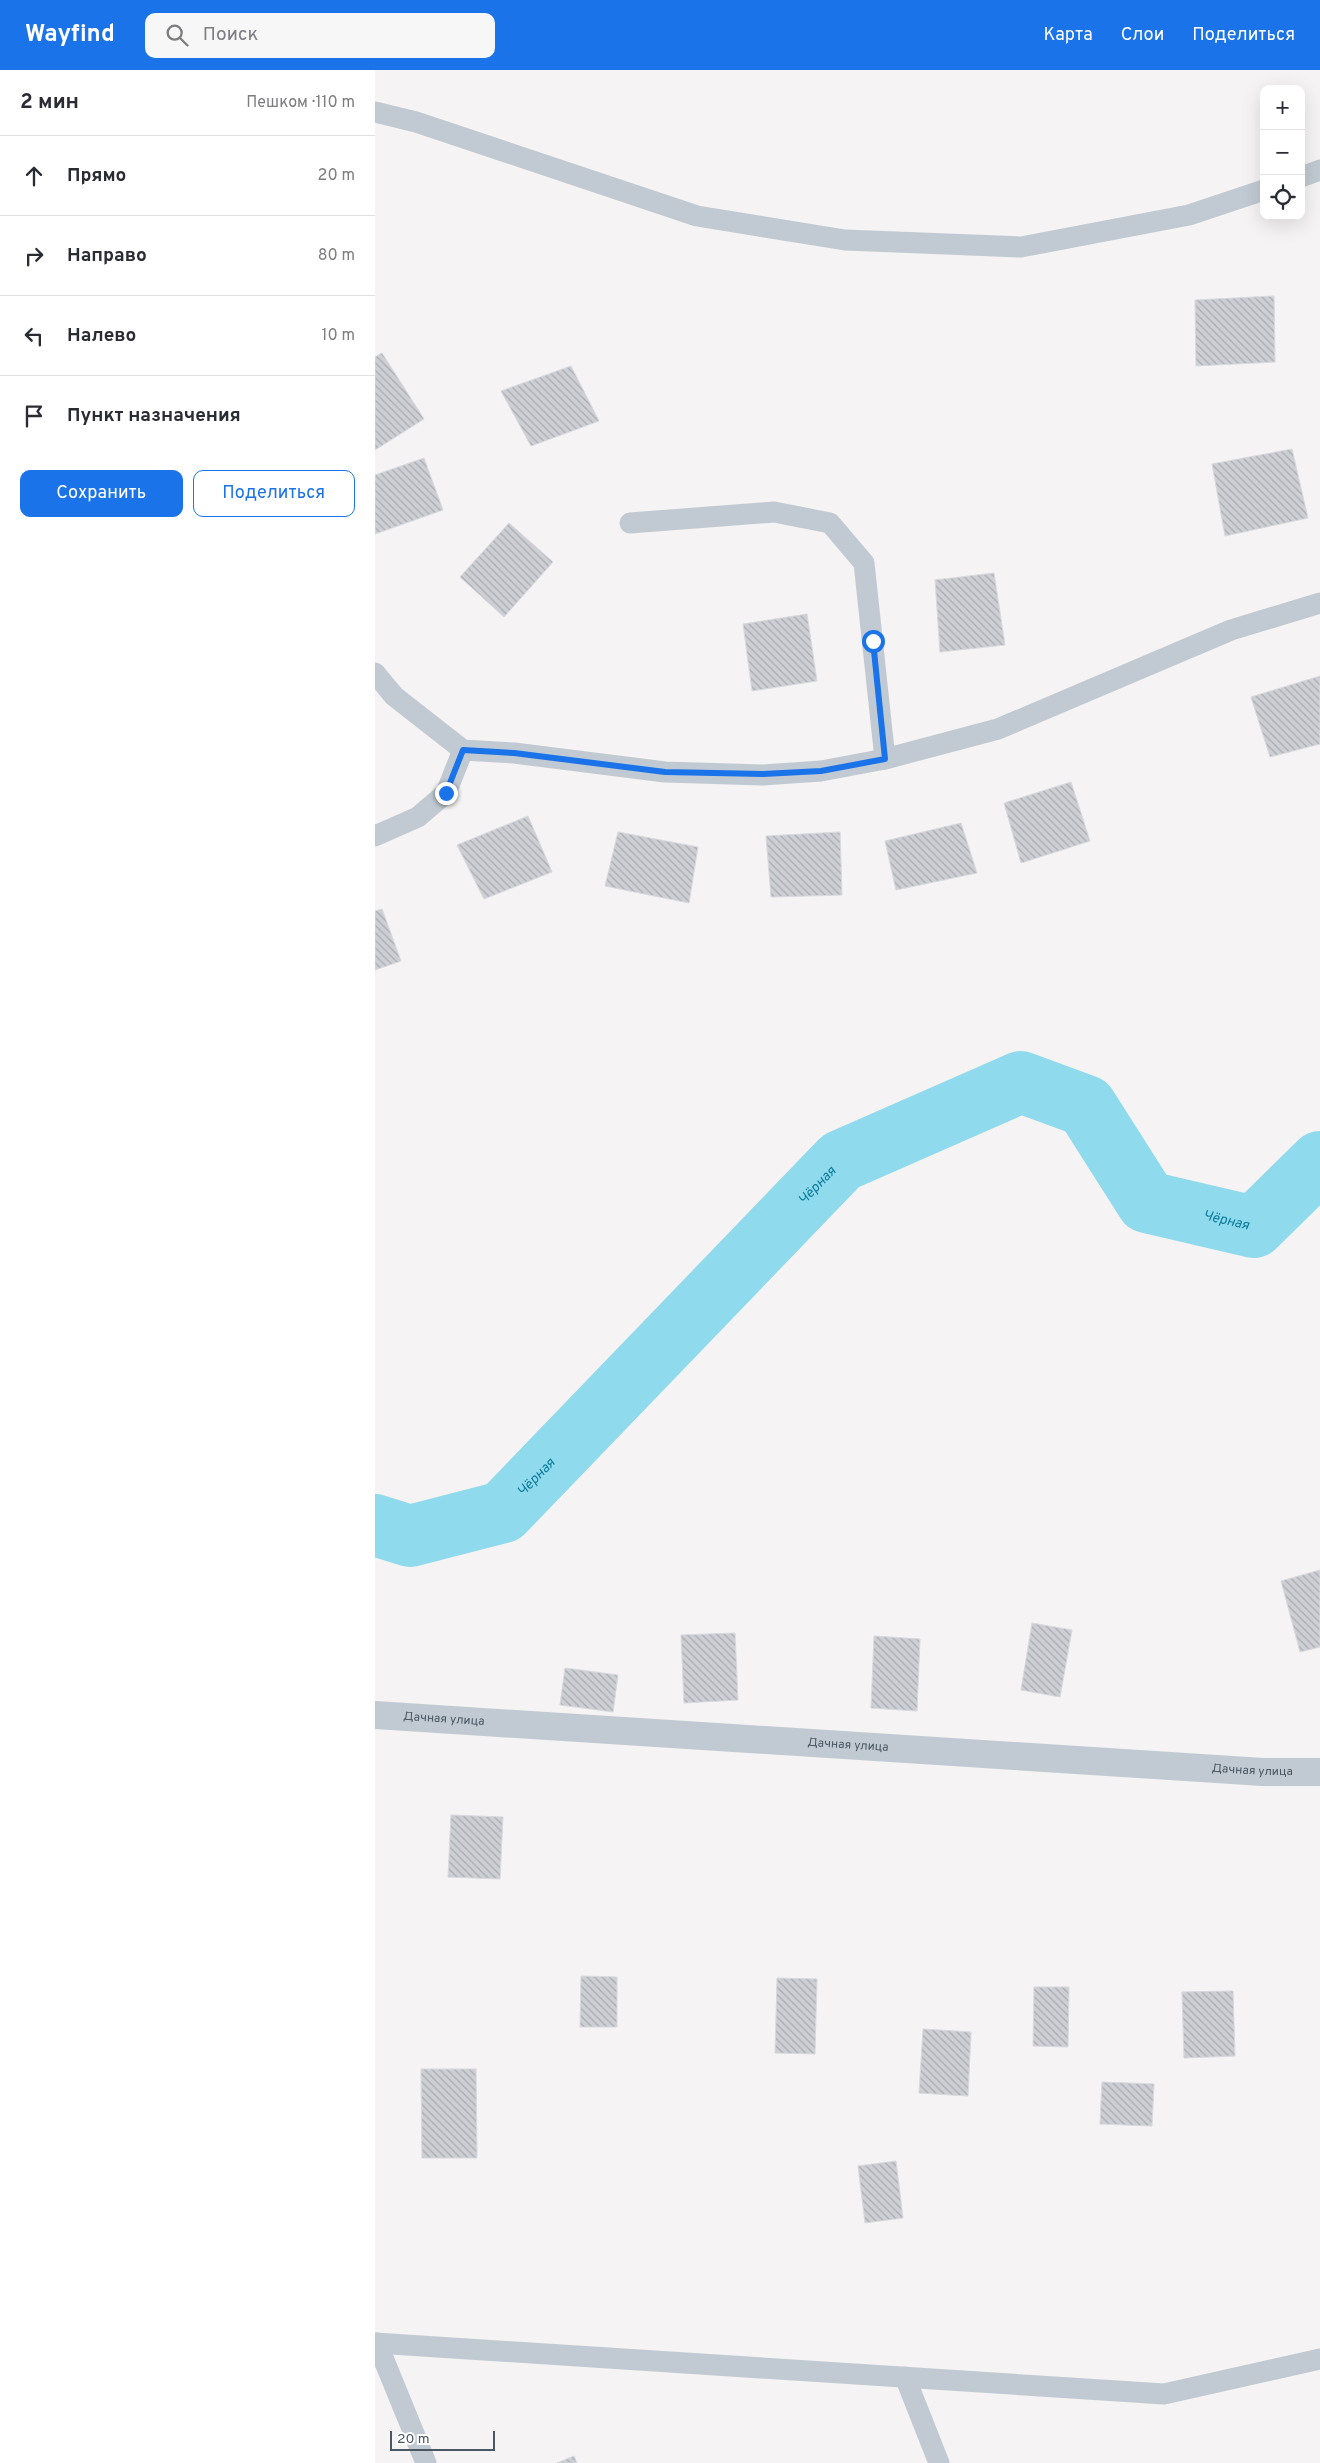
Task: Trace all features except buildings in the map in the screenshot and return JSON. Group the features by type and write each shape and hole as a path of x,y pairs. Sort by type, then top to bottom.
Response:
{"street":[{"name":"Дачная улица","path":"375,1715 1263,1772 1320,1772"}],"lane":[{"path":"375,112 416,122 697,216 845,240 1021,247 1189,215 1260,191"},
{"path":"1305,176 1320,170"},
{"path":"631,523 774,512 830,523 864,563 885,759"},
{"path":"375,673 394,696 463,750 514,753 665,772 763,774 821,771 885,759 998,729 1231,630 1320,603"},
{"path":"375,836 417,817 446,793 463,750"},
{"path":"426,2463 376,2343 1164,2394 1320,2359"},
{"path":"905,2377 939,2463"}],"waterway":[{"name":"Чёрная","path":"375,1525 410,1536 503,1512 841,1161 1021,1082 1086,1106 1147,1202 1254,1227 1320,1162"}],"route":[{"path":"446,793 463,750 514,753 665,772 763,774 821,771 885,759 873,641"}]}
